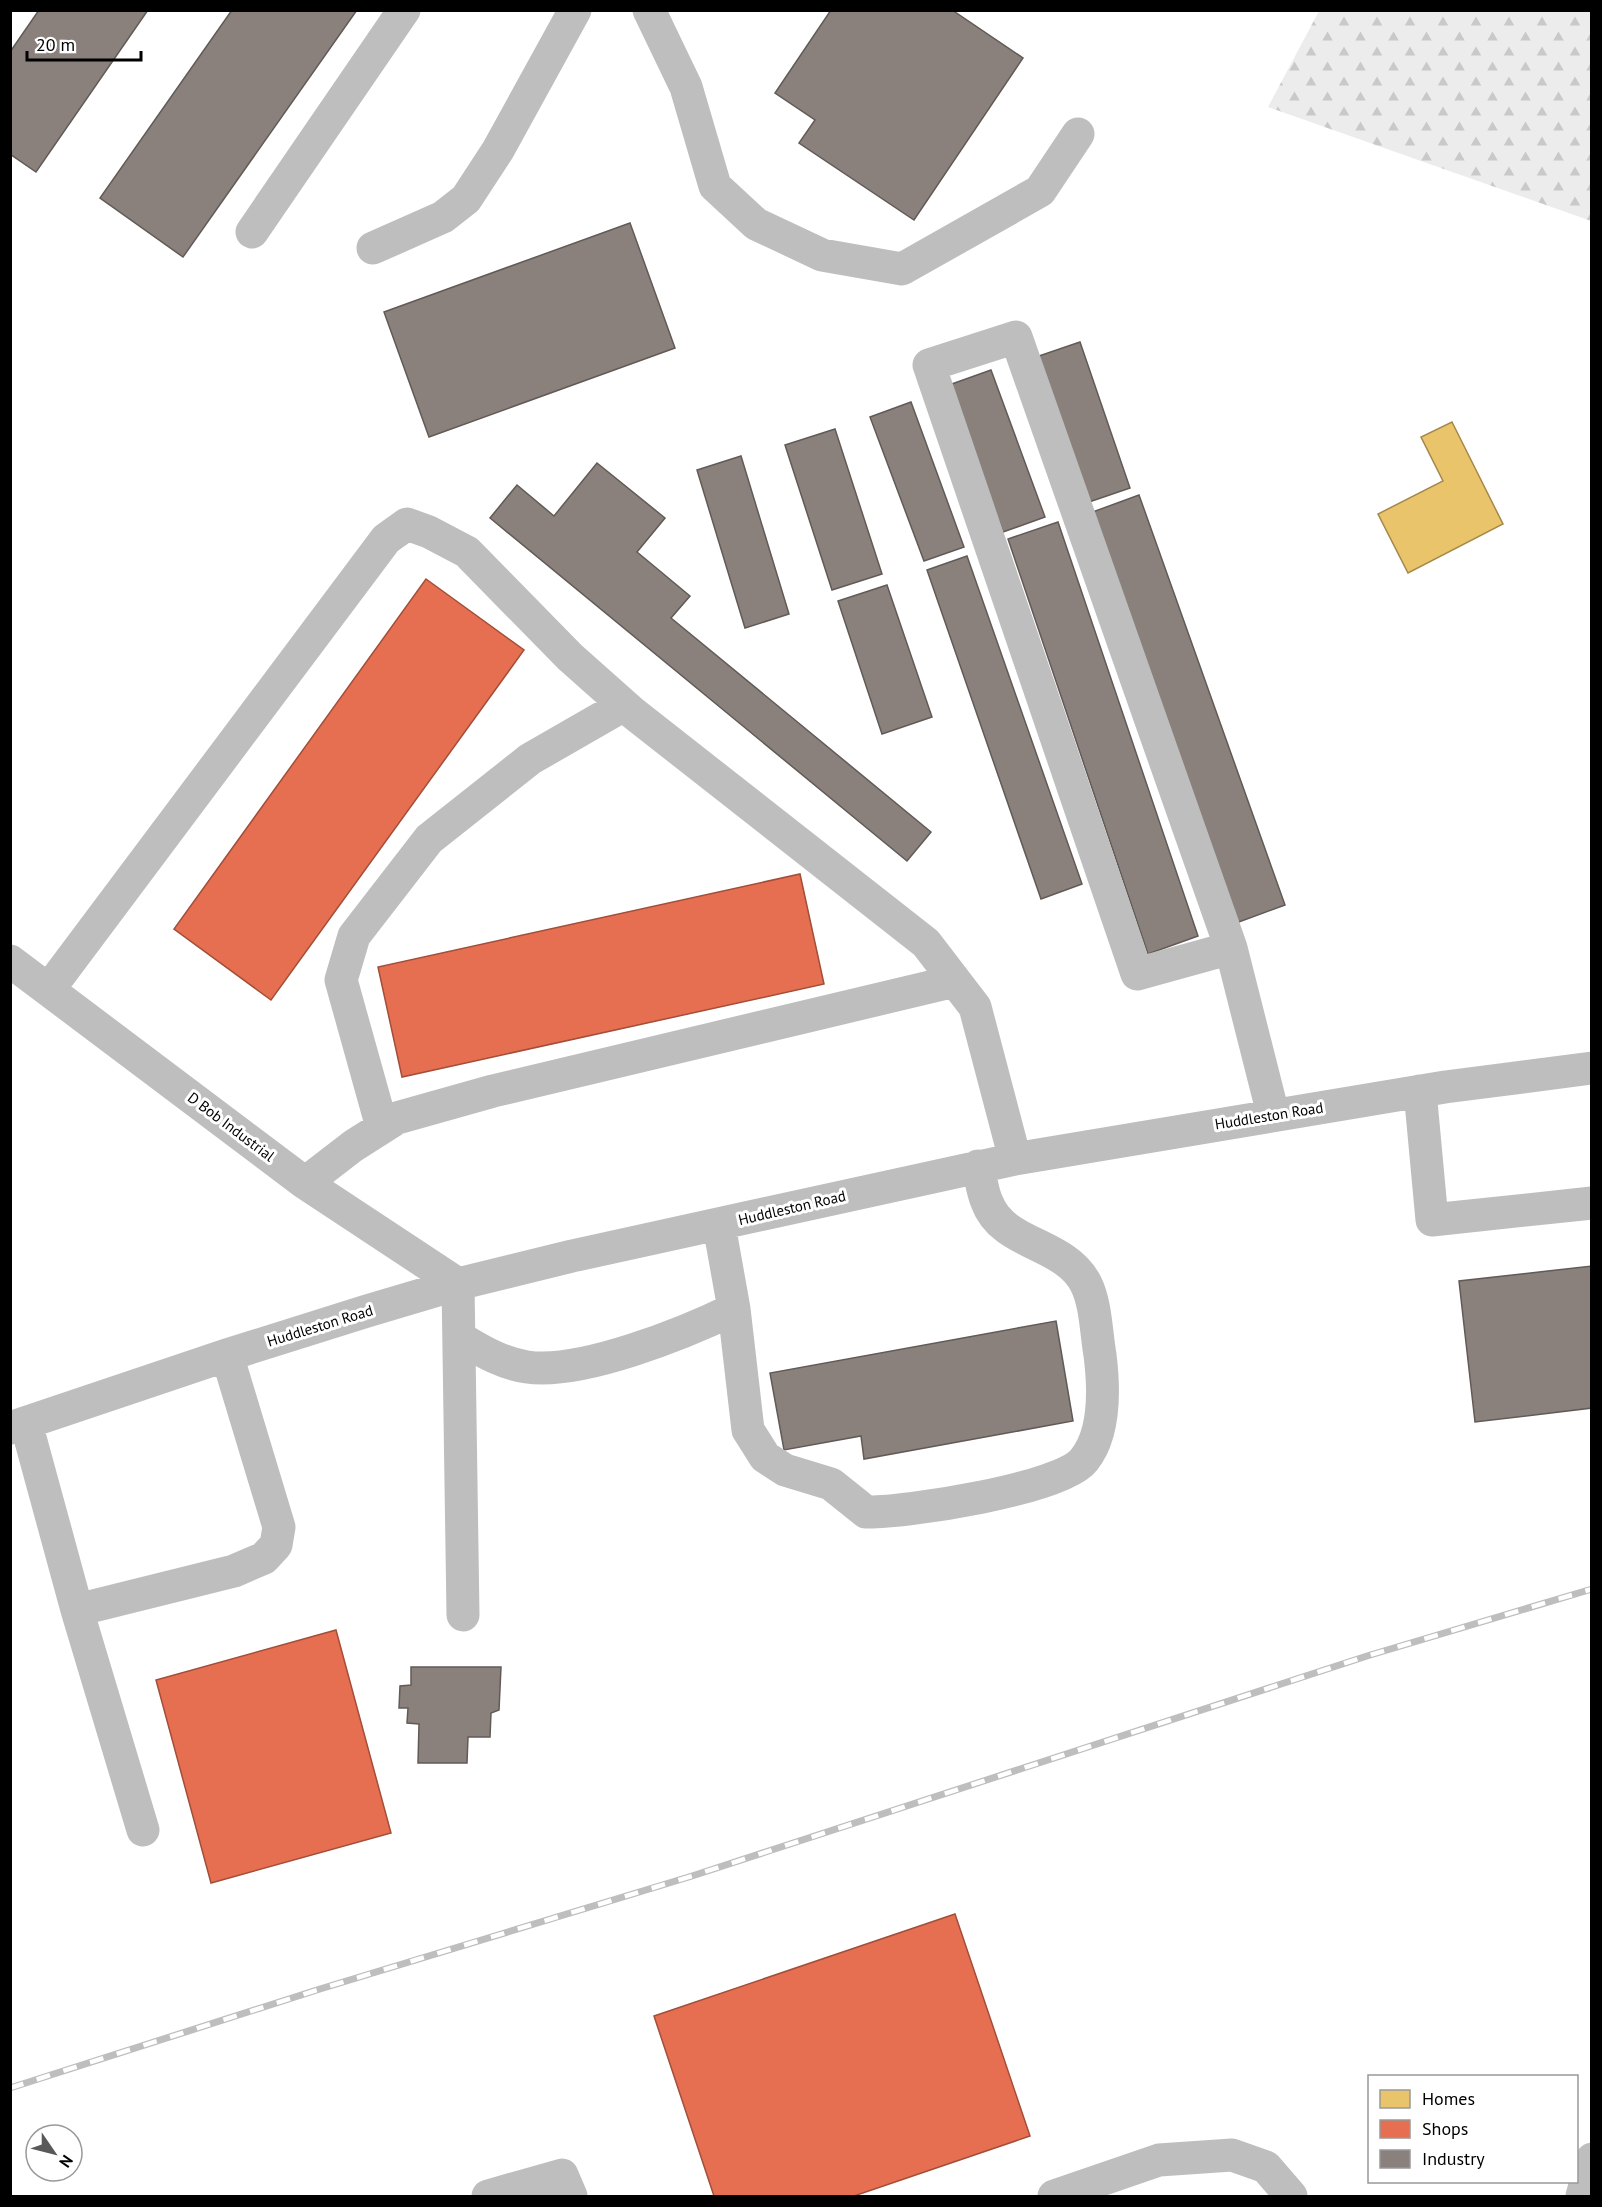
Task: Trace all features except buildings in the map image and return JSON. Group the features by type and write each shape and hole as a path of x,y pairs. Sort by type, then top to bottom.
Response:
{"street":[{"path":"252,232 404,10"},
{"path":"373,248 443,218 465,199 498,150 575,10"},
{"path":"650,10 686,87 715,186 756,224 822,255 902,269 1040,191 1078,134"},
{"path":"1231,948 1137,974 929,365 1016,338 1231,948 1273,1114"},
{"path":"49,989 386,539 407,524 429,532 467,552 570,657 624,705 926,943 975,1007 1015,1159"},
{"path":"382,1127 341,980 354,936 429,839 530,759 624,705"},
{"name":"D Bob Industrial","path":"10,962 305,1183 458,1284"},
{"path":"305,1183 397,1118 492,1091 955,981"},
{"name":"Huddleston Road","path":"18,1426 227,1355 458,1284 572,1256 1015,1159 1273,1114 1592,1068"},
{"path":"1420,1091 1432,1220 1592,1203"},
{"path":"719,1225 734,1309 748,1430 765,1457 785,1470 831,1484 866,1512 902,1510 988,1495 1061,1477 1074,1470 1092,1448 1098,1431 1101,1367 1094,1311 1086,1284 1066,1260 1052,1250 1009,1229 995,1216 987,1203 978,1166"},
{"path":"458,1284 463,1615"},
{"path":"460,1338 494,1359 529,1367 554,1367 636,1348 709,1321 734,1309"},
{"path":"77,1610 234,1571 264,1558 276,1545 279,1527 227,1355"},
{"path":"18,1426 77,1610 143,1830"},
{"path":"1054,2196 1159,2160 1232,2155 1266,2167 1291,2196"},
{"path":"1582,2196 1592,2159"},
{"path":"488,2196 562,2175 571,2196"}],"green space":[{"path":"1319,11 1591,11 1591,221 1268,107"}],"railway":[{"path":"10,2088 320,1989 692,1876 1367,1656 1592,1589"}]}
